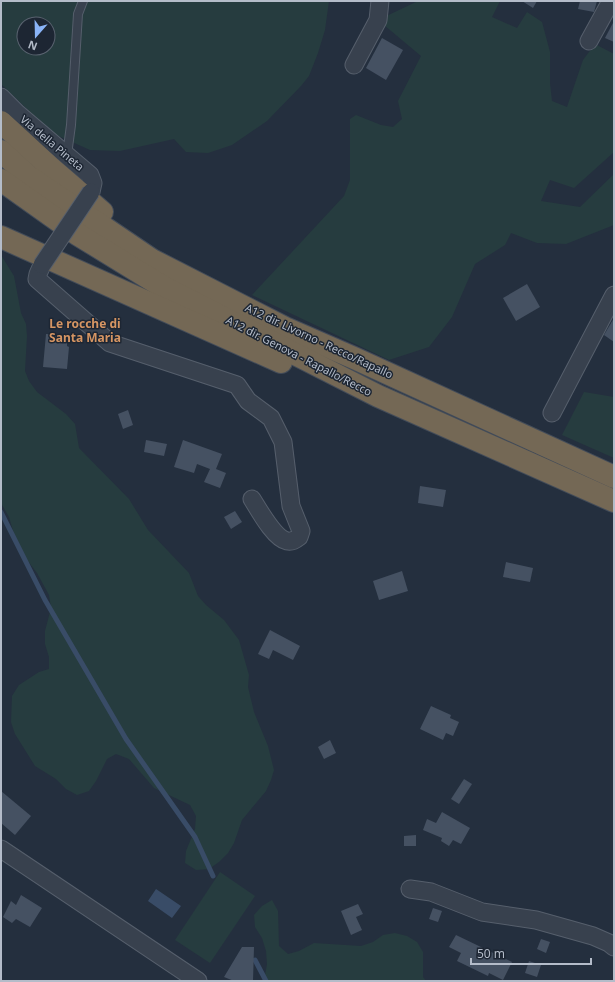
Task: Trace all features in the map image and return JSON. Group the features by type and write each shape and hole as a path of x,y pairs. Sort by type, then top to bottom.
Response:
{"highway":[{"path":"1,122 51,168 105,214 185,276"},
{"name":"A12 dir. Livorno - Recco/Rapallo","path":"1,151 28,176 152,260 285,328 614,477"},
{"name":"A12 dir. Genova - Rapallo/Recco","path":"1,180 77,234 165,288 378,396 614,501"},
{"path":"1,237 291,367 378,396"}],"street":[{"path":"354,64 378,20 380,1"},
{"path":"588,41 611,1"},
{"name":"Via della Pineta","path":"1,97 17,113 90,176 93,183 91,192 42,265 37,279 110,343 237,385 248,401 271,418 283,442 290,492 290,506 301,530 299,537 292,541 286,541 279,537 252,499"},
{"path":"552,413 614,295"},
{"path":"1,849 198,981"},
{"path":"410,889 431,892 482,912 536,920 586,934 609,943 614,947"}],"lane":[{"path":"67,155 71,125 78,14 83,1"}],"green space":[{"path":"1,1 329,1 325,30 309,76 267,121 232,145 208,153 186,152 174,139 120,151 90,150 52,133 1,84"},
{"path":"418,1 500,1 492,17 517,28 527,12 542,22 550,52 550,83 552,101 567,107 583,60 595,44 614,54 614,152 574,188 550,180 541,201 580,207 614,174 614,225 566,244 537,243 511,233 505,245 475,264 452,317 429,347 389,360 252,295 344,196 350,180 350,119 356,115 381,125 393,127 402,119 398,101 421,56 378,20"},
{"path":"1,255 14,276 21,313 26,324 27,336 25,371 29,381 37,392 66,414 75,424 79,448 129,499 148,530 189,573 198,596 224,620 239,640 249,675 248,687 254,712 268,746 274,770 266,791 242,820 234,843 228,853 209,869 196,870 185,863 186,851 195,829 196,816 190,805 154,788 129,759 116,754 107,759 89,791 77,795 66,789 56,779 35,766 15,734 11,722 12,696 19,685 39,672 49,669 49,657 45,644 45,631 51,608 49,595 37,573 21,552 9,517 1,503"},
{"path":"584,392 614,397 614,458 562,435"},
{"path":"220,872 255,896 210,963 175,940"},
{"path":"272,900 278,911 279,946 288,954 299,951 314,943 361,946 373,942 383,935 395,933 407,936 417,942 423,952 423,977 426,981 264,981 267,964 266,951 262,938 255,927 254,915 262,906"}],"water":[{"path":"156,889 181,906 172,918 148,901"}],"building":[{"path":"522,1 537,1 533,8"},
{"path":"580,1 597,1 594,12 578,9"},
{"path":"614,21 614,42 605,38"},
{"path":"382,38 403,50 386,80 366,68"},
{"path":"527,284 540,307 516,321 503,298"},
{"path":"614,318 614,342 604,335"},
{"path":"46,334 67,335 67,346 69,347 67,369 43,367"},
{"path":"128,410 133,425 123,429 118,414"},
{"path":"146,440 167,444 164,456 144,452"},
{"path":"183,440 222,454 216,469 226,473 220,488 204,482 210,469 197,464 194,473 174,467"},
{"path":"420,486 446,490 443,507 418,503"},
{"path":"235,511 242,522 231,529 224,517"},
{"path":"506,562 533,568 530,582 503,577"},
{"path":"402,571 408,591 379,600 373,581"},
{"path":"270,630 300,646 293,660 273,650 269,659 258,654"},
{"path":"431,706 451,715 450,718 459,722 453,736 446,733 443,740 420,729"},
{"path":"330,740 336,753 324,759 318,747"},
{"path":"464,779 472,784 459,804 451,799"},
{"path":"1,791 31,816 15,835 1,823"},
{"path":"442,812 470,828 461,844 453,840 449,846 441,841 442,838 423,830 427,819 436,823"},
{"path":"416,835 416,846 404,846 404,836"},
{"path":"21,895 42,908 30,927 16,919 12,923 3,917 11,901 16,905"},
{"path":"358,904 363,914 356,917 362,930 351,935 341,911"},
{"path":"433,908 442,911 438,922 429,919"},
{"path":"456,935 512,962 503,980 489,973 488,976 457,961 461,953 449,947"},
{"path":"541,939 550,942 546,953 537,949"},
{"path":"242,947 254,947 253,981 234,981 224,977"},
{"path":"529,961 541,965 537,977 525,973"}],"waterway":[{"path":"1,512 45,600 126,739 195,837 213,876"},
{"path":"255,960 266,981"}],"district":[{"name":"Le rocche di Santa Maria","path":"85,331"}]}
